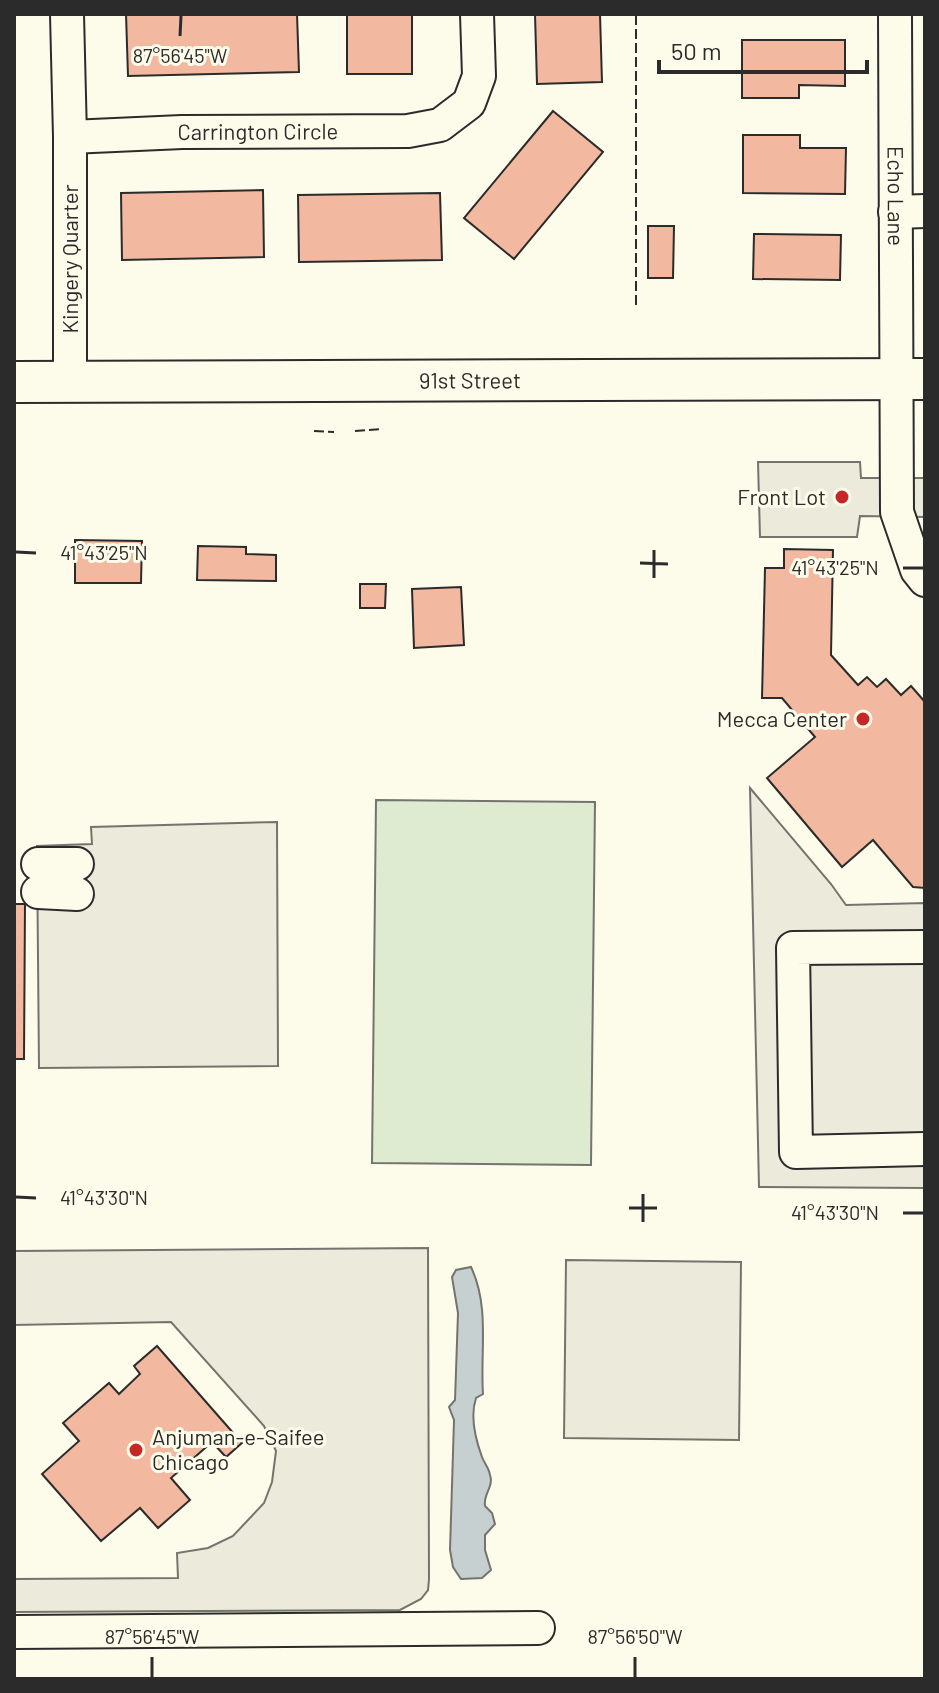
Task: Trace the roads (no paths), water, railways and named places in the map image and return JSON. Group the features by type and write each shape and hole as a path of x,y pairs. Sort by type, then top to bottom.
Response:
{"main road":[{"name":"91st Street","path":"14,382 910,379"}],"street":[{"path":"67,14 70,137"},
{"name":"Carrington Circle","path":"70,137 182,132 408,131 440,125 469,103 479,76 477,14"},
{"name":"Echo Lane","path":"895,14 910,212 910,379 897,512 917,570 925,580"},
{"name":"Kingery Quarter","path":"70,137 70,381"},
{"path":"38,878 77,879"},
{"path":"925,947 793,948 796,1152 925,1149"},
{"path":"14,1632 538,1628"}],"place":[{"name":"Front Lot","path":"842,497"},
{"name":"Mecca Center","path":"863,719"},
{"name":"Anjuman-e-Saifee Chicago","path":"136,1450"}]}
